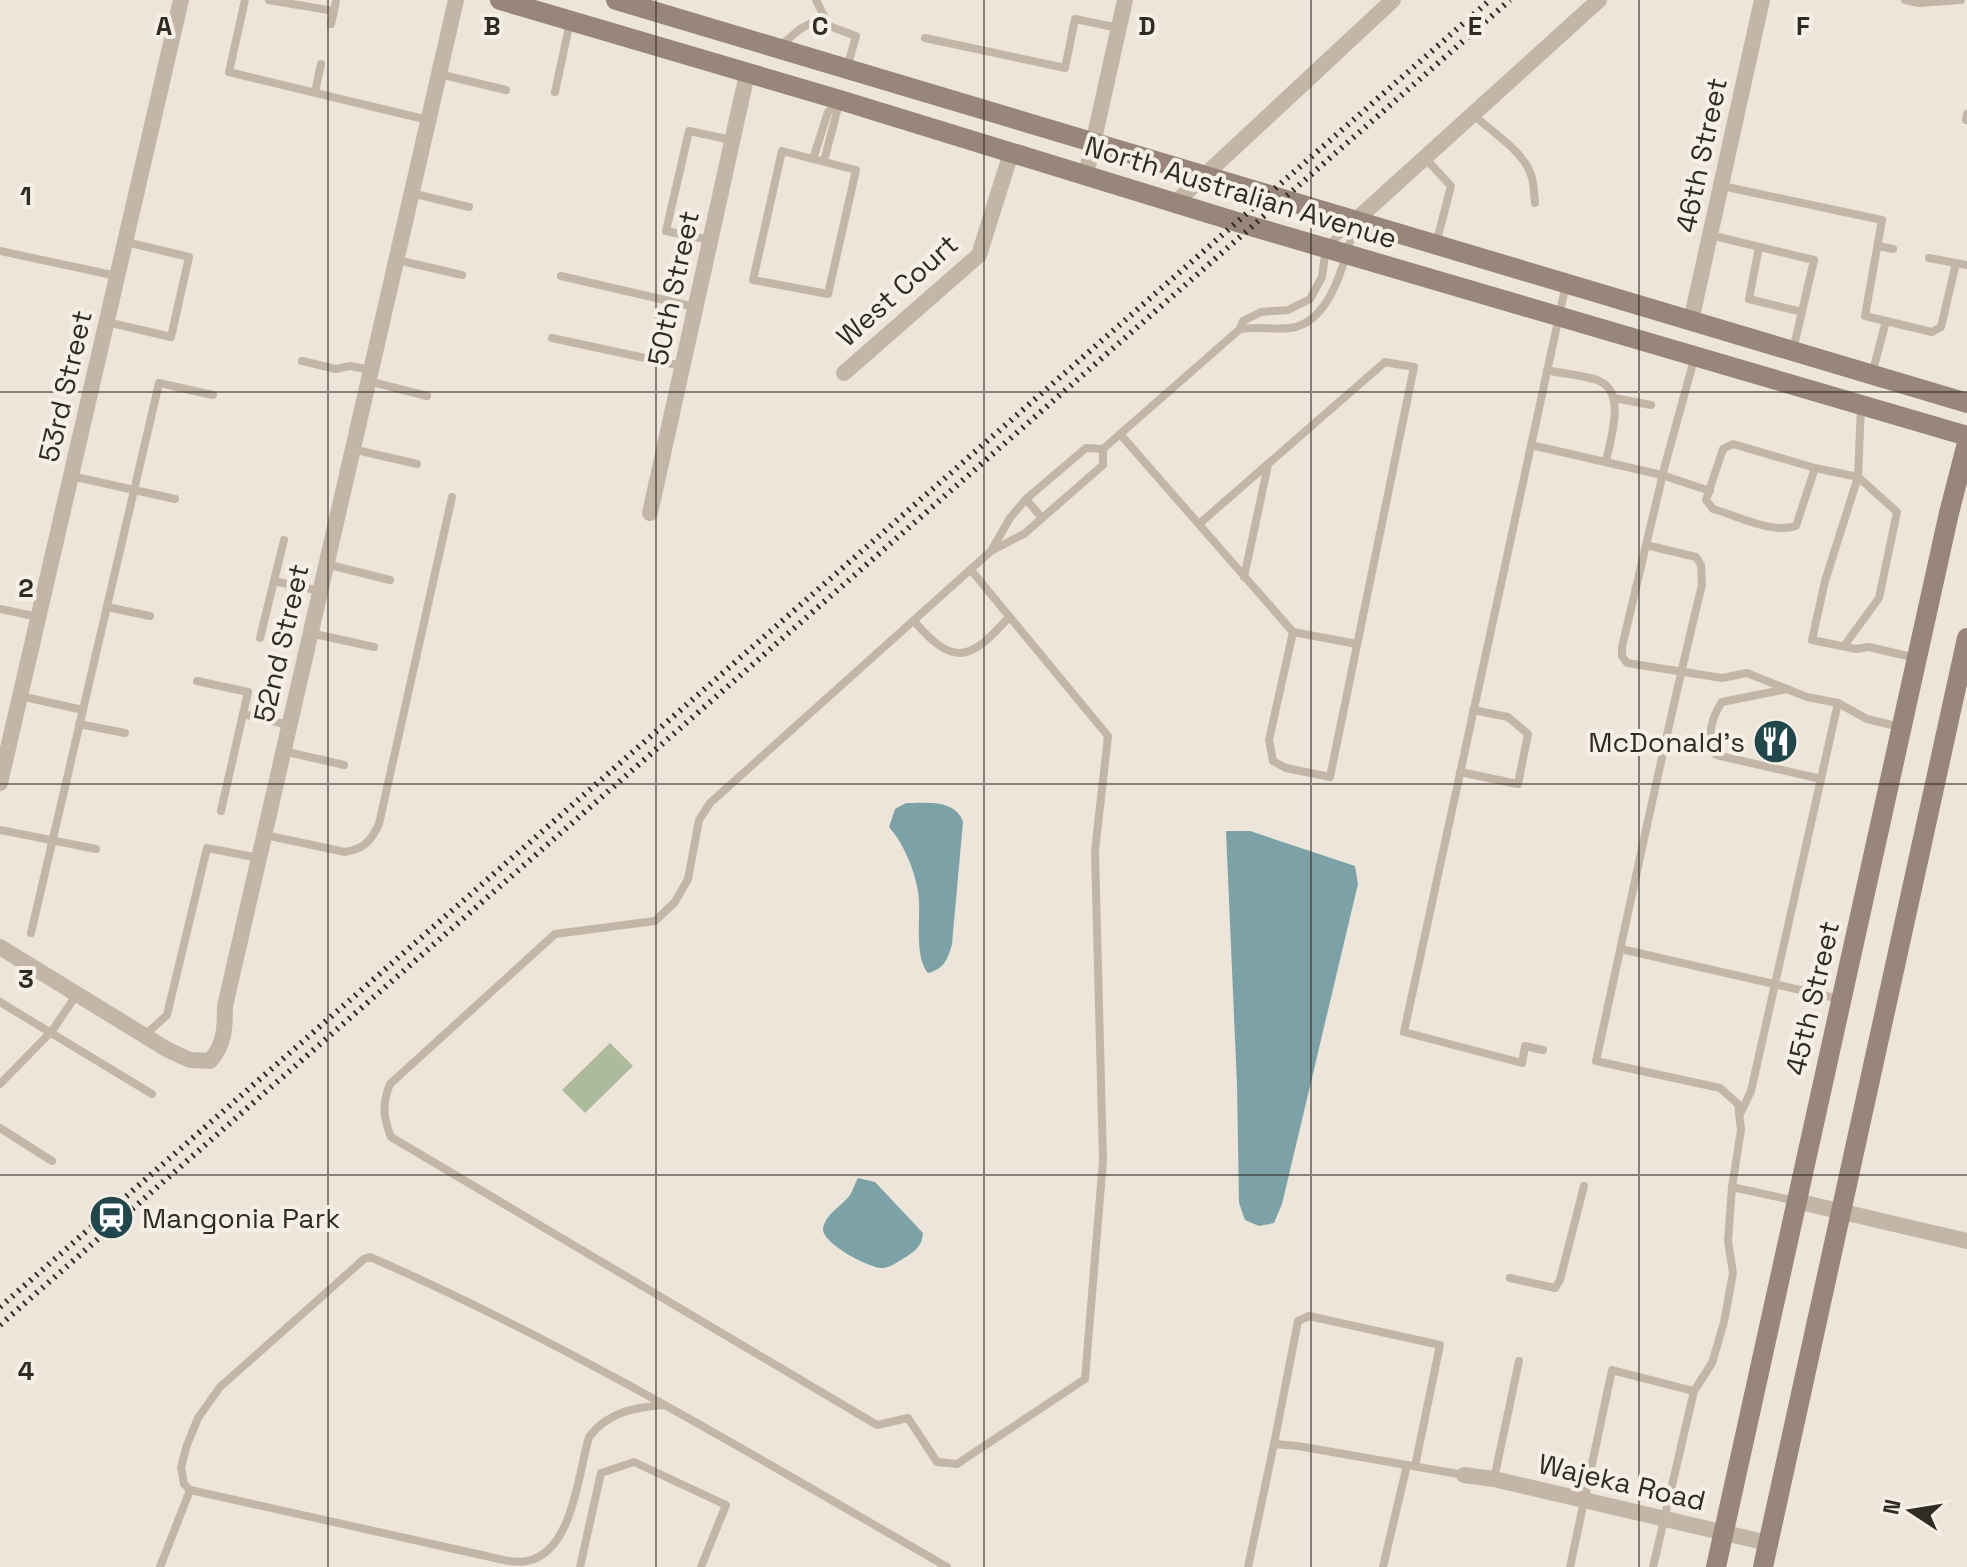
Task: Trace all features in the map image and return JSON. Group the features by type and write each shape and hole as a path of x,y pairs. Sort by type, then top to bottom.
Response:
{"main road":[{"name":"North Australian Avenue","path":"500,0 1237,222 1967,436"},
{"name":"North Australian Avenue","path":"616,0 1967,403"},
{"path":"840,100 847,68"},
{"name":"45th Street","path":"1716,1567 1967,443"},
{"path":"1763,1567 1967,638"}],"street":[{"name":"53rd Street","path":"0,783 2,761 20,696 181,0"},
{"name":"52nd Street","path":"0,947 190,1060 210,1061 219,1050 225,1031 225,1006 456,0"},
{"path":"1086,175 1125,0"},
{"path":"1176,202 1393,0"},
{"path":"1356,220 1599,0"},
{"name":"46th Street","path":"1691,321 1762,0"},
{"name":"50th Street","path":"650,513 747,74"},
{"name":"West Court","path":"844,373 979,255 1011,153"},
{"path":"1796,1201 1967,1241"},
{"name":"Wajeka Road","path":"1464,1475 1494,1479 1768,1543"}],"lane":[{"path":"245,0 229,72 428,120"},
{"path":"269,0 334,11"},
{"path":"331,24 336,0"},
{"path":"816,0 829,26 856,36 847,68"},
{"path":"1905,0 1919,3 1961,0"},
{"path":"779,48 800,29 824,16"},
{"path":"925,38 1065,68 1075,19 1119,28"},
{"path":"555,92 570,21"},
{"path":"315,92 321,64"},
{"path":"439,74 506,90"},
{"path":"813,159 828,112 840,100"},
{"path":"824,161 840,100"},
{"path":"1473,114 1521,155 1532,177 1535,203"},
{"path":"710,240 666,231 689,131 732,140"},
{"path":"782,151 824,161 856,170 828,294 753,280 782,151"},
{"path":"1425,158 1451,186 1436,244"},
{"path":"1721,186 1882,220 1865,316 1932,332 1941,327 1956,263"},
{"path":"411,193 469,207"},
{"path":"991,551 1010,518 1026,499 1086,448 1103,449 1240,329 1243,321 1261,312 1288,310 1310,299 1356,220"},
{"path":"1240,329 1260,326 1291,328 1311,320 1327,303 1336,250 1356,220"},
{"path":"1710,235 1814,260 1793,351"},
{"path":"107,322 171,337 189,257 125,242"},
{"path":"1878,246 1893,249"},
{"path":"1759,247 1749,299 1802,312"},
{"path":"0,251 117,276"},
{"path":"1929,258 1967,265"},
{"path":"396,260 462,275"},
{"path":"561,276 695,307"},
{"path":"1543,1050 1525,1046 1522,1063 1404,1032 1566,283"},
{"path":"1872,375 1886,321"},
{"path":"552,338 682,366"},
{"path":"1695,356 1662,475 1622,656 1627,663 1680,673 1722,678 1747,673 1787,689 1838,703 1867,719 1901,728"},
{"path":"302,361 336,369 350,366 427,396"},
{"path":"1199,524 1385,362 1414,367 1330,777 1286,768 1273,761 1269,740 1293,632"},
{"path":"1547,370 1602,382 1614,398 1606,462"},
{"path":"31,933 159,383 213,395"},
{"path":"1614,398 1651,405"},
{"path":"1861,405 1858,477 1825,581 1812,640 1856,649 1869,647 1917,658"},
{"path":"1120,434 1293,632 1357,644"},
{"path":"1815,468 1796,526 1787,529 1713,509 1706,500 1723,449 1733,444 1858,477 1897,512 1879,598 1844,646"},
{"path":"1531,445 1662,475 1710,491"},
{"path":"352,449 417,464"},
{"path":"971,570 1108,736 1095,851 1103,1161 1085,1379 957,1464 937,1462 908,1418 877,1425 391,1137 385,1121 383,1100 390,1084 555,934 655,921 675,902 688,879 699,820 710,803 991,551 1024,534 1103,465 1103,449"},
{"path":"1244,577 1268,465"},
{"path":"71,476 175,499"},
{"path":"264,835 345,852 359,850 371,841 379,824 452,497"},
{"path":"1026,499 1042,518"},
{"path":"260,638 284,540"},
{"path":"1646,545 1696,557 1701,565 1702,585 1596,1061 1720,1088 1738,1104 1741,1130 1728,1241 1733,1273 1724,1322 1712,1363 1694,1391 1653,1567"},
{"path":"326,564 390,580"},
{"path":"274,581 320,591"},
{"path":"107,607 150,616"},
{"path":"0,609 38,617"},
{"path":"914,621 933,644 953,653 973,651 990,639 1009,617"},
{"path":"310,633 374,647"},
{"path":"197,681 248,692 221,811"},
{"path":"1787,689 1722,702 1712,730 1711,748 1716,755 1821,779"},
{"path":"20,696 83,710"},
{"path":"1739,1116 1751,1091 1838,703"},
{"path":"1460,772 1518,784 1528,734 1508,717 1473,710"},
{"path":"243,714 289,725"},
{"path":"79,724 125,733"},
{"path":"283,751 344,765"},
{"path":"0,830 96,849"},
{"path":"145,1035 167,1015 207,848 259,858"},
{"path":"1621,949 1841,999"},
{"path":"0,1084 52,1031 77,994"},
{"path":"0,1002 152,1094"},
{"path":"0,1128 52,1161"},
{"path":"1510,1278 1555,1288 1560,1280 1584,1186"},
{"path":"1732,1187 1796,1201"},
{"path":"665,1405 624,1411 596,1427 589,1437 565,1527 546,1549 526,1561 515,1562 477,1554 190,1490 184,1484 181,1467 198,1418 220,1387 364,1259 370,1257 450,1294 665,1405 947,1567"},
{"path":"1248,1567 1298,1321 1309,1316 1440,1345 1383,1567"},
{"path":"1494,1479 1519,1361"},
{"path":"1570,1567 1612,1370 1694,1391"},
{"path":"1274,1444 1464,1475"},
{"path":"580,1567 601,1473 634,1462 726,1505 701,1567"},
{"path":"160,1567 190,1490"}],"green space":[{"path":"610,1043 633,1066 585,1113 562,1090"}],"water":[{"path":"906,803 947,806 954,809 963,822 952,944 944,963 928,973 919,945 916,883 904,849 889,827 895,809"},
{"path":"1226,831 1250,831 1355,866 1358,884 1282,1204 1274,1223 1259,1226 1245,1220 1239,1203"},
{"path":"858,1178 875,1182 923,1233 916,1250 883,1268 858,1260 838,1248 823,1229 827,1219 850,1195"}],"railway":[{"path":"0,1307 1490,0"},
{"path":"0,1325 1510,0"}],"place":[{"name":"McDonald's","path":"1776,742"},
{"name":"Mangonia Park","path":"111,1218"}]}
